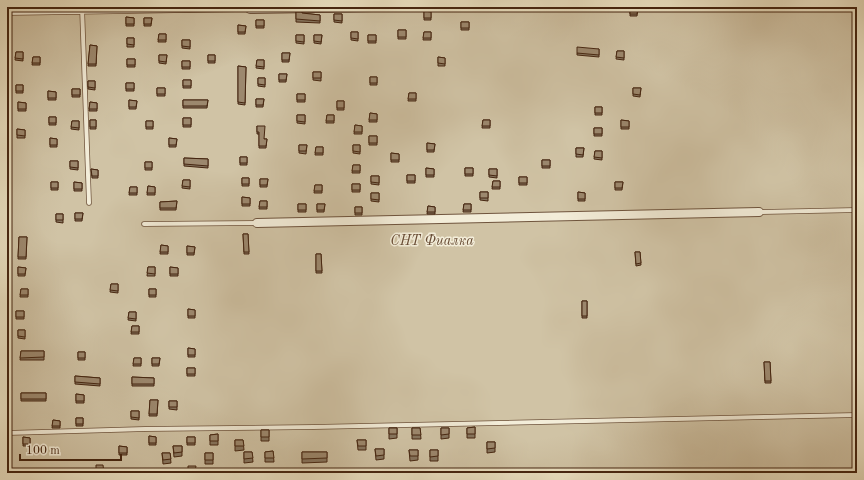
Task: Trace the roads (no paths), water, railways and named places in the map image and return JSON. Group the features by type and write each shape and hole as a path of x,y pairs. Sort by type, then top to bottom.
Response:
{"street":[{"path":"250,9 373,7"},
{"path":"257,222 760,212"}],"lane":[{"path":"82,7 88,204"},
{"path":"7,13 82,13 250,9"},
{"path":"760,212 857,210"},
{"path":"144,224 257,222"},
{"path":"7,433 857,415"}],"park label":[{"name":"СНТ Фиалка","path":"432,240"}]}
